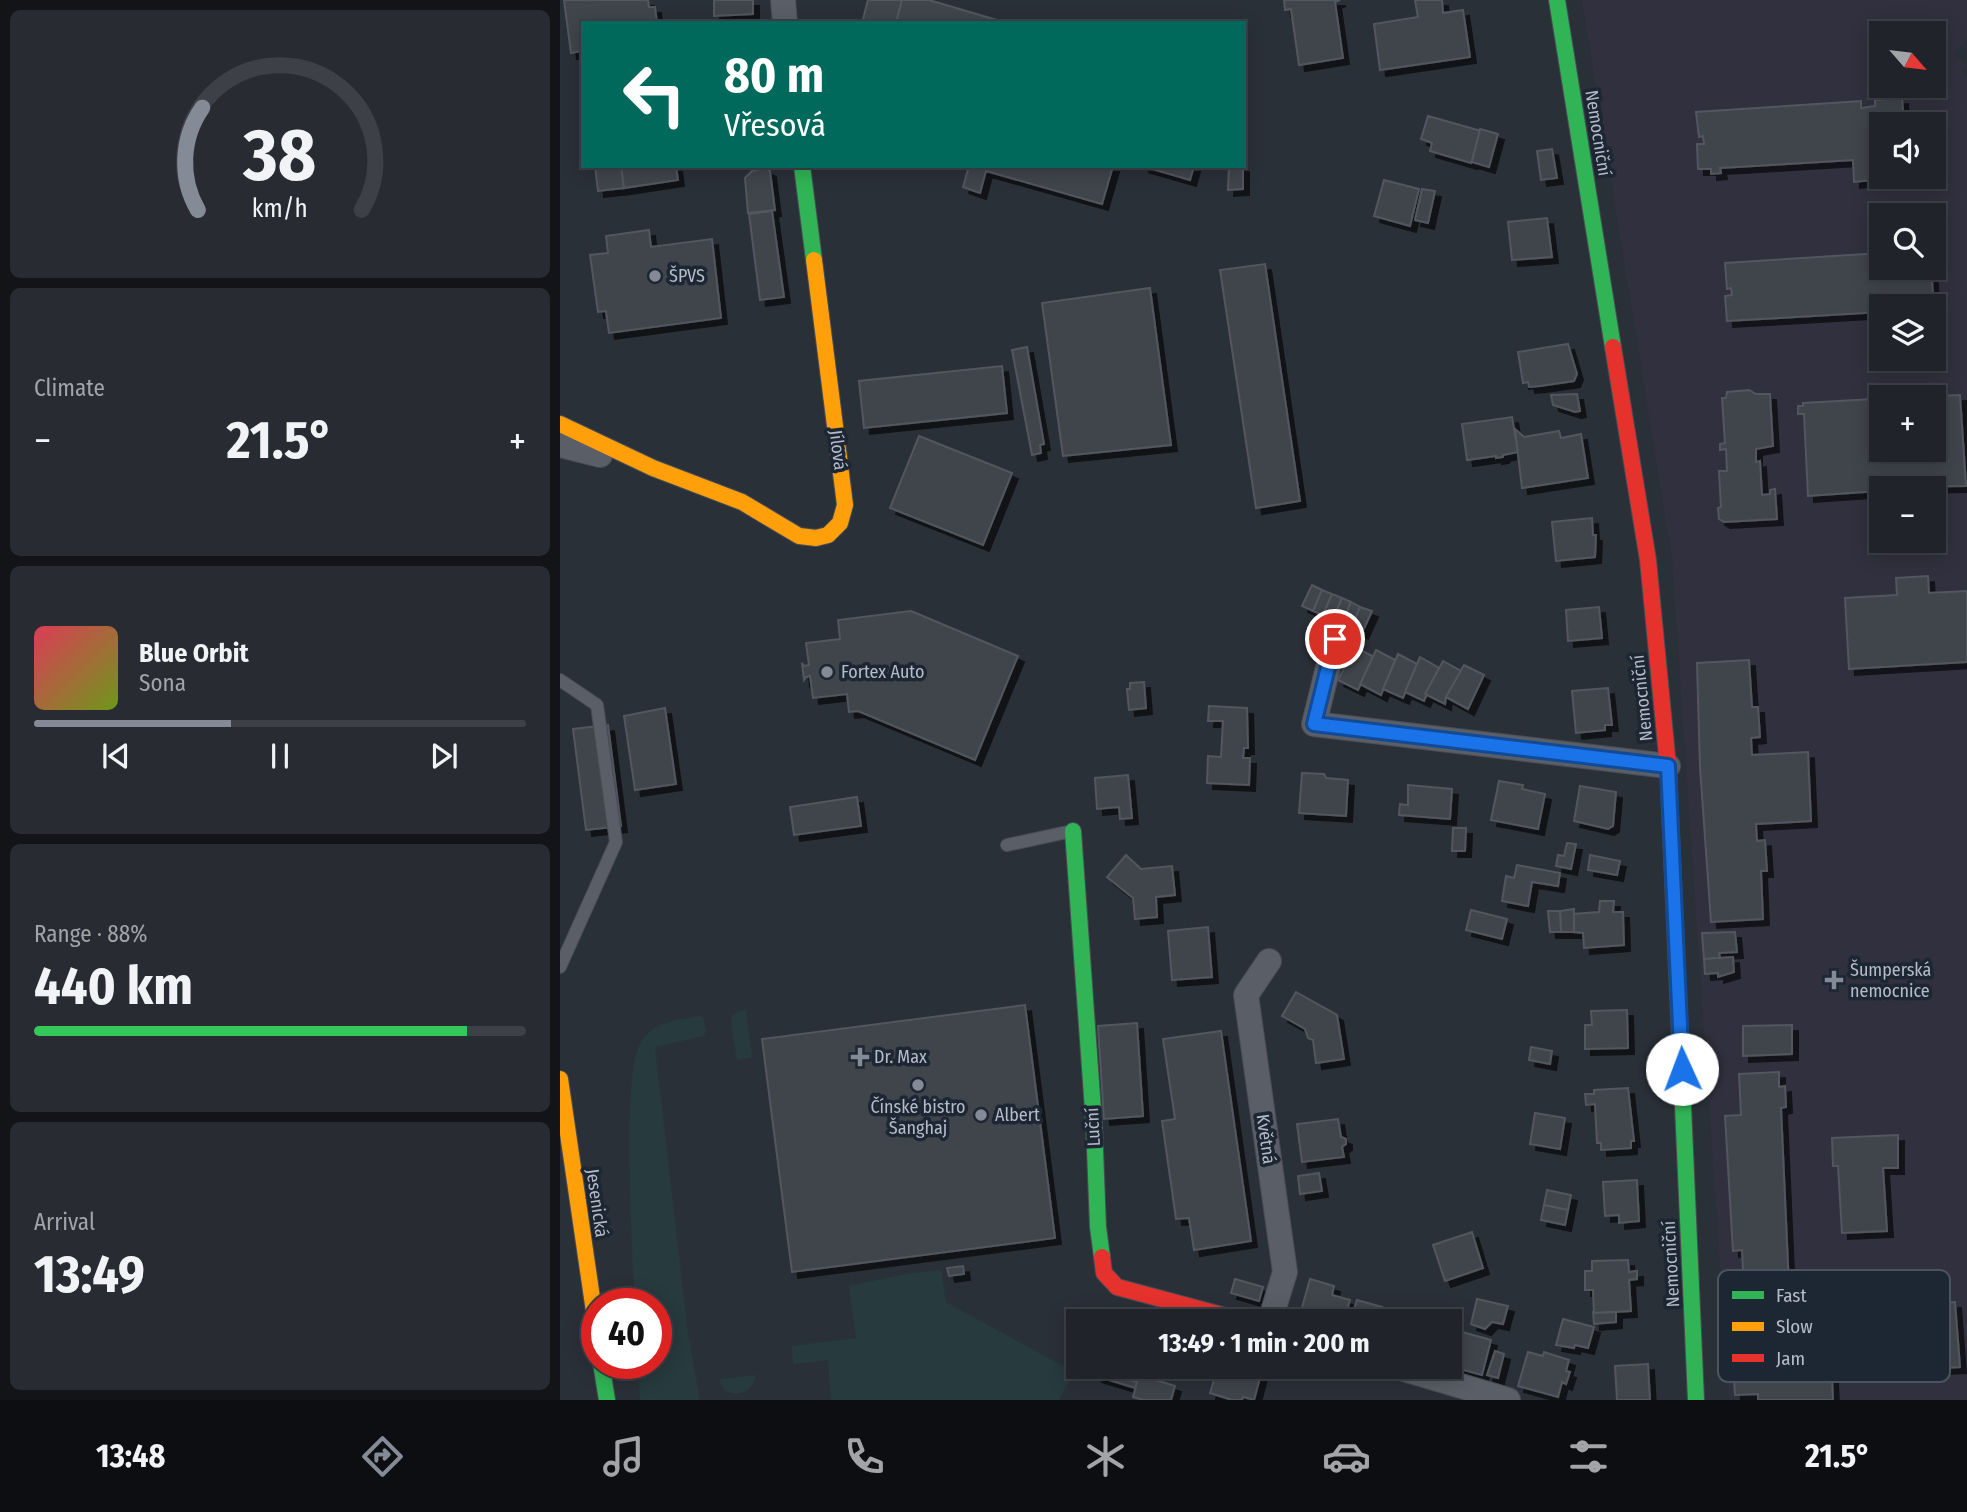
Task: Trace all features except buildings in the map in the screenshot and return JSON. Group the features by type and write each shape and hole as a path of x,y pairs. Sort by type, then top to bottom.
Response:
{"street":[{"path":"783,0 785,21"},
{"name":"Nemocniční","path":"1557,0 1648,560 1668,766 1696,1400"},
{"name":"Jílová","path":"560,424 651,467 735,499 756,509 789,531 804,537 818,538 831,534 843,518 845,505 802,168"},
{"name":"Jílová","path":"560,446 651,467"},
{"path":"1335,639 1314,724 1668,766"},
{"name":"Luční","path":"1073,831 1094,1124 1098,1227 1104,1273 1116,1286 1200,1309"},
{"name":"Květná","path":"1269,961 1246,995 1285,1272 1274,1309"},
{"name":"Jesenická","path":"560,1079 591,1288"},
{"path":"604,1379 607,1400"},
{"path":"1437,1379 1508,1400"}],"lane":[{"path":"560,680 597,705 616,842 560,967"},
{"path":"1007,845 1073,831"}],"shaded area":[{"name":"Šumperská nemocnice","path":"1582,0 1967,0 1967,40 1954,53 1967,66 1961,71 1967,76 1967,1400 1729,1400 1728,1382 1950,1382 1950,1270 1720,1270 1672,559"}],"green space":[{"path":"746,1010 752,1057 737,1060 732,1016"},
{"path":"703,1017 706,1031 704,1036 655,1047 688,1334 700,1400 640,1400 639,1379 672,1379 672,1288 634,1288 630,1166 631,1087 635,1058 642,1040 654,1029 683,1019"},
{"path":"941,1270 946,1302 1066,1368 1066,1379 1070,1379 1059,1400 831,1400 828,1360 793,1364 792,1346 856,1338 849,1286"},
{"path":"756,1375 749,1389 740,1393 724,1390 719,1379"}],"traffic: fast":[{"path":"1557,0 1613,347"},
{"path":"802,168 814,260"},
{"path":"1668,766 1696,1400"},
{"path":"1073,831 1102,1257"},
{"path":"604,1379 607,1400"}],"traffic: slow":[{"path":"560,424 653,468 742,502 799,536 816,538 828,535 840,523 845,505 814,260"},
{"path":"560,1079 591,1288"}],"traffic: jam":[{"path":"1613,347 1648,560 1668,766"},
{"path":"1102,1257 1104,1273 1117,1287 1199,1309"}],"place":[{"name":"ŠPVS","path":"655,276"},
{"name":"Fortex Auto","path":"827,672"},
{"name":"Šumperská nemocnice","path":"1834,980"},
{"name":"Dr. Max","path":"860,1057"},
{"name":"Čínské bistro Šanghaj","path":"918,1085"},
{"name":"Albert","path":"981,1115"}],"route":[{"path":"1335,639 1314,724 1668,766 1682,1069"}]}
